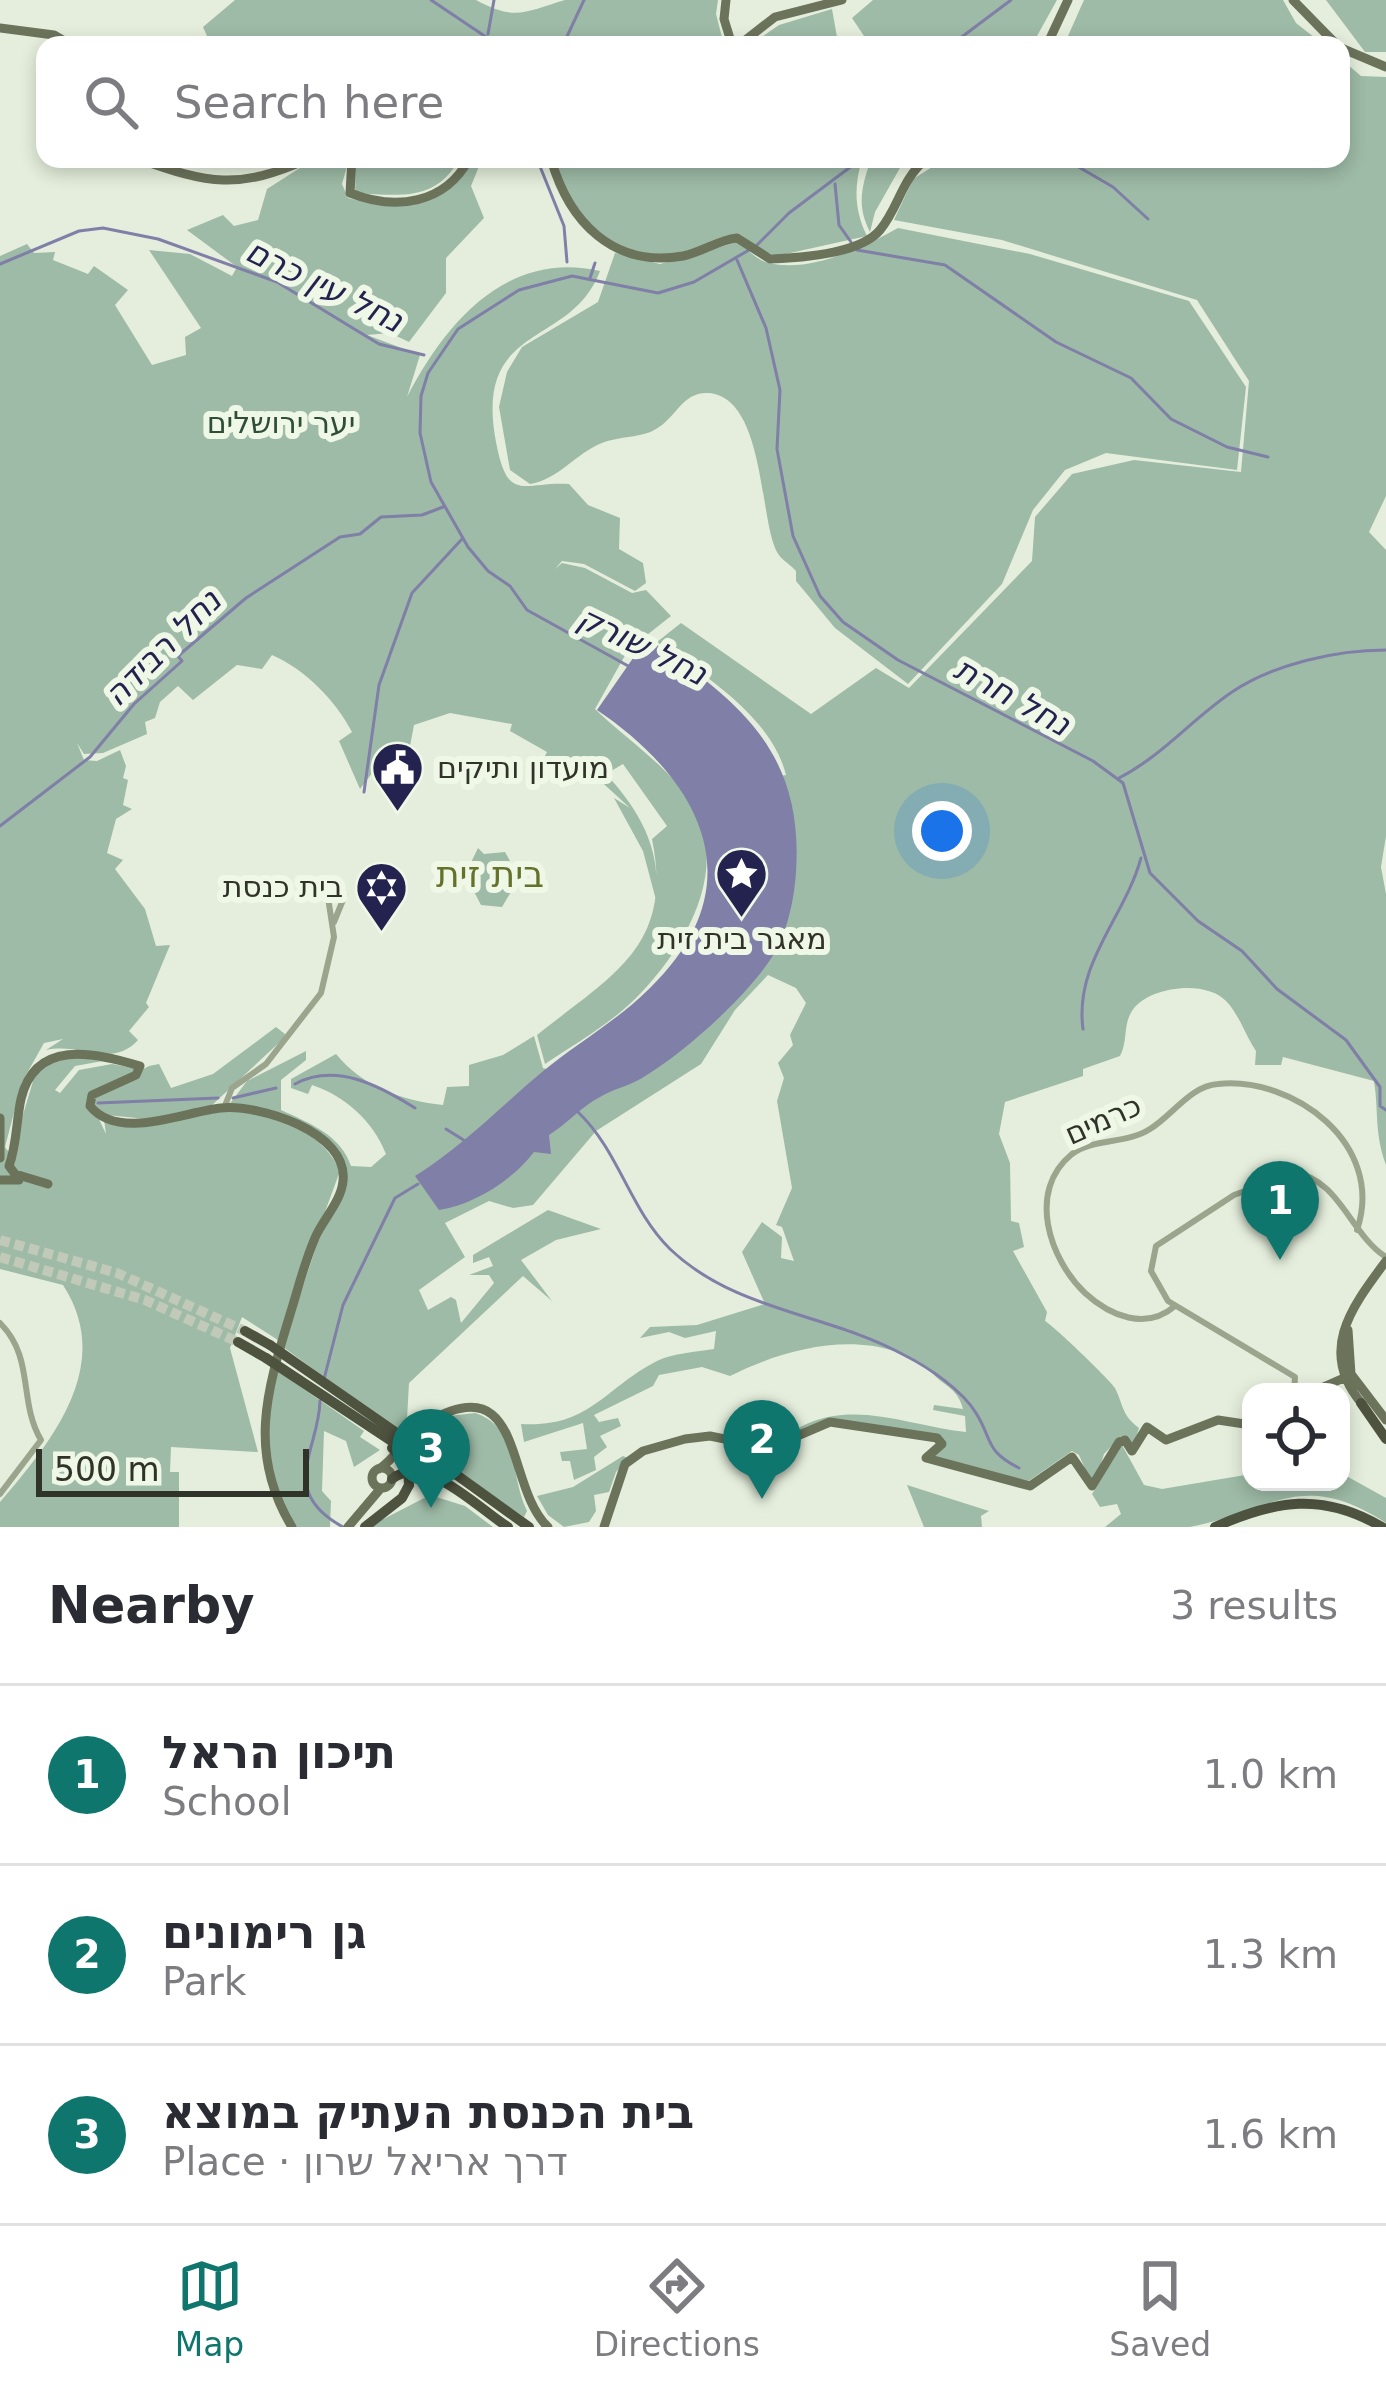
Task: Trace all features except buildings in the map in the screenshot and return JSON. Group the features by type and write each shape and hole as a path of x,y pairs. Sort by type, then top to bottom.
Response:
{"highway":[{"path":"242,1336 438,1467 512,1527"},
{"path":"268,1351 404,1458 409,1485 403,1498 365,1527"},
{"path":"1350,1388 1386,1436"},
{"path":"334,1400 529,1527"},
{"path":"387,1473 427,1473 512,1527"},
{"path":"1298,1502 1339,1509 1370,1527"},
{"path":"1215,1527 1260,1508 1298,1502 1347,1508 1382,1527"}],"main road":[{"path":"725,0 728,36"},
{"path":"743,36 775,17 842,0"},
{"path":"1051,36 1068,0"},
{"path":"1293,0 1329,36"},
{"path":"0,28 56,36"},
{"path":"1350,51 1386,68"},
{"path":"168,168 219,184 288,168"},
{"path":"351,168 350,194 413,202 448,189 463,168"},
{"path":"554,168 569,206 584,226 637,258 686,255 730,238 782,259 868,241 884,225 907,177 916,168"},
{"path":"0,1180 48,1184 9,1168 24,1090 46,1057 68,1054 140,1067 136,1075 95,1092 90,1106 100,1116 152,1121 224,1108 309,1131 332,1149 344,1172 341,1191 313,1242 262,1415 271,1484 292,1527"},
{"path":"0,1118 0,1158"},
{"path":"1347,1383 1345,1321 1386,1260"},
{"path":"1350,1387 1386,1420"},
{"path":"348,1525 387,1473 398,1449 436,1418 461,1410 483,1411 512,1438 522,1490 548,1527"},
{"path":"604,1526 615,1480 629,1460 692,1437 769,1448 833,1422 941,1440 939,1447 925,1454 932,1461 1026,1486 1044,1481 1072,1457 1092,1486 1120,1441 1134,1451 1147,1427 1166,1440 1212,1421 1242,1424"},
{"path":"377,1485 387,1473"}],"street":[{"path":"224,1108 230,1090 266,1064 319,997 334,922 345,895 327,891 334,922"},
{"name":"כרמים","path":"1174,1306 1150,1320 1119,1315 1064,1272 1051,1244 1047,1216 1052,1189 1068,1158 1079,1150 1140,1135 1198,1090 1217,1084 1283,1093 1340,1123 1359,1148 1370,1184 1371,1200 1357,1230"},
{"path":"1294,1383 1294,1377 1174,1306 1151,1271 1156,1246 1214,1206 1287,1173 1313,1178 1386,1260"},
{"path":"0,1323 23,1357 28,1417 40,1445 0,1494"}],"green space":[{"path":"235,0 476,0 512,13 565,0 718,0 722,36 207,36 203,27"},
{"path":"873,0 1057,0 1037,36 864,36 852,18"},
{"path":"1084,0 1283,0 1296,23 1313,36 1068,36"},
{"path":"1326,0 1386,0 1386,52 1365,52"},
{"path":"832,9 837,36 763,36 779,25"},
{"path":"1350,67 1361,76 1386,77 1386,496 1369,532 1386,550 1386,836 1381,867 1386,894 1386,1165 1374,1081 1283,1057 1281,1065 1255,1065 1256,1051 1231,1007 1218,995 1178,988 1151,996 1129,1016 1120,1056 1083,1069 1083,1076 1005,1102 999,1134 1010,1163 1011,1221 1019,1223 1024,1247 1013,1251 1047,1312 1045,1321 1111,1383 1126,1414 1139,1428 1134,1444 1121,1436 1104,1454 1096,1479 1090,1480 1079,1455 1072,1451 1027,1482 933,1458 946,1443 938,1436 837,1420 783,1439 827,1417 850,1415 966,1432 965,1416 933,1410 934,1405 963,1409 958,1397 911,1358 887,1349 833,1345 779,1356 730,1376 702,1367 659,1375 653,1386 594,1415 599,1422 618,1418 621,1426 600,1436 607,1447 594,1457 596,1470 574,1480 570,1461 562,1461 560,1452 587,1449 583,1423 524,1442 521,1424 564,1420 657,1361 714,1349 716,1331 685,1338 669,1332 640,1338 650,1327 697,1325 765,1304 742,1252 762,1222 782,1237 781,1258 794,1261 782,1227 776,1225 792,1188 777,1101 784,1078 778,1063 793,1045 790,1035 806,1003 796,988 768,975 735,1010 701,1064 596,1131 533,1205 513,1208 489,1201 445,1223 465,1257 419,1290 428,1310 451,1297 456,1300 461,1323 494,1283 489,1275 469,1275 493,1266 489,1257 473,1263 473,1255 548,1210 601,1229 556,1240 521,1260 552,1301 523,1276 409,1383 407,1419 396,1429 283,1347 317,1244 341,1196 345,1165 306,1127 228,1106 247,1081 306,1051 306,1060 281,1080 281,1110 332,1138 351,1166 371,1167 386,1154 366,1121 324,1090 312,1085 308,1094 291,1088 291,1079 336,1054 384,1090 443,1105 447,1087 469,1086 469,1065 503,1055 534,1036 543,1068 585,1080 720,991 780,776 786,775 778,754 751,716 657,642 681,623 811,714 876,668 909,688 1032,561 1035,517 1072,474 1134,460 1241,472 1249,381 1197,300 1002,240 894,220 913,179 931,168 1350,168"},
{"name":"יער ירושלים","path":"300,168 346,168 342,184 348,198 402,205 435,198 466,168 478,168 471,186 484,218 446,258 446,293 409,342 390,333 367,335 420,355 407,397 441,343 483,298 536,271 567,267 600,271 586,296 511,355 498,375 493,403 496,442 512,482 520,486 569,484 588,505 620,518 619,549 643,563 646,583 635,591 584,564 562,561 555,569 562,563 585,568 632,593 646,590 671,616 628,650 595,709 657,763 689,799 702,825 705,878 686,931 654,978 615,1016 545,1064 537,1035 631,955 654,907 643,851 614,798 630,808 582,764 566,774 543,760 547,752 510,731 512,724 450,713 414,725 410,746 400,759 388,752 360,789 339,741 352,732 345,720 308,678 272,655 262,669 237,665 193,700 178,686 160,702 155,718 145,722 147,734 103,753 84,754 77,743 84,760 97,761 120,750 126,766 123,778 128,780 123,805 132,809 116,819 107,853 123,860 115,869 145,909 156,946 170,945 146,1003 149,1007 129,1031 138,1040 128,1048 106,1054 46,1050 63,1039 44,1043 22,1082 5,1147 11,1155 36,1071 68,1056 103,1061 75,1066 55,1090 60,1093 79,1070 112,1064 138,1069 89,1098 106,1134 104,1120 150,1125 214,1111 258,1113 307,1133 340,1171 278,1340 242,1317 230,1348 258,1452 171,1447 170,1472 179,1472 179,1527 0,1527 0,1502 39,1454 70,1401 80,1373 82,1344 77,1315 63,1285 0,1269 0,256 27,244 34,253 55,252 53,260 88,274 94,266 128,290 115,305 152,365 186,355 185,337 201,328 149,250 190,254 232,276 237,267 187,230 223,215 234,226 258,220 267,189","holes":["623,764 667,826 652,839 655,860 644,828 606,774"]},
{"path":"356,168 453,168 427,190 400,195 355,193"},
{"path":"558,168 860,168 857,198 867,236 781,255 731,236 687,253 654,255 606,239 580,217"},
{"path":"868,168 900,168 875,212 870,232 863,213"},
{"path":"898,228 1030,254 1189,301 1246,387 1237,470 1106,453 1065,470 1033,510 1002,584 908,684 835,628 796,581 796,571 778,554 749,433 726,399 708,393 692,397 656,429 602,443 540,482 530,484 510,470 499,407 507,372 522,347 598,302 615,253 660,264 738,242 765,262 802,264 853,250"},
{"path":"478,848 484,854 505,852 510,861 500,862 501,882 518,880 502,907 481,905 470,884 462,881"},
{"path":"276,1027 285,1034 283,1039 210,1107 147,1119 106,1115 94,1107 95,1095 149,1066 159,1064 171,1088 213,1074"},
{"path":"278,1371 364,1431 360,1437 380,1450 354,1467 346,1441 324,1431 322,1491 331,1501 330,1527 296,1527 278,1490 269,1431"},
{"path":"475,1413 499,1429 506,1441 527,1511 524,1517 410,1439 449,1416"},
{"path":"1122,1445 1144,1485 1162,1489 1242,1476 1242,1491 1350,1491 1350,1478 1386,1498 1386,1523 1331,1498 1308,1496 1190,1527 1105,1527 1121,1514 1117,1504 1100,1507 1092,1494"},
{"path":"623,1456 628,1458 616,1472 609,1492 594,1495 596,1511 589,1522 564,1527 548,1515 537,1496 573,1487"},
{"path":"907,1485 989,1511 981,1516 982,1527 924,1527"},
{"path":"430,1495 465,1506 493,1527 368,1527"}],"water":[{"name":"מאגר בית זית","path":"647,638 736,707 776,761 796,830 795,883 785,929 758,976 694,1040 642,1078 593,1101 549,1135 551,1154 534,1152 491,1190 439,1210 415,1176 650,988 682,949 701,911 707,873 703,837 688,802 634,738 597,710"}],"waterway":[{"path":"431,0 485,36"},
{"path":"488,34 494,0"},
{"path":"567,36 584,0"},
{"name":"נחל שורק","path":"963,36 1011,0"},
{"path":"541,168 564,226 567,262"},
{"name":"נחל שורק","path":"757,245 789,213 849,168"},
{"path":"1080,168 1113,187 1148,219"},
{"path":"835,184 839,225 851,242"},
{"name":"נחל עין כרם","path":"0,264 79,231 103,228 158,239 277,282 379,344 424,355"},
{"name":"נחל שורק","path":"630,667 527,610 510,586 488,571 468,547 431,482 420,433 421,396 428,373 458,329 519,290 572,276 658,293 694,282 749,250"},
{"path":"857,250 945,265 1056,342 1131,378 1171,419 1227,447 1268,457"},
{"name":"נחל חרת","path":"737,260 766,328 780,390 777,449 793,536 820,596 843,622 898,660 1093,761 1123,783 1150,873 1198,921 1242,951 1277,989 1346,1040 1380,1087 1380,1106 1386,1110"},
{"path":"590,278 595,263"},
{"name":"נחל רבידה","path":"0,826 90,757 134,704 182,661 178,656 246,598 340,537 360,534 381,517 422,515 443,507"},
{"path":"364,792 379,685 412,593 462,539"},
{"path":"1119,778 1249,682 1306,660 1386,650"},
{"path":"1083,1029 1082,1005 1093,961 1141,858"},
{"path":"295,1084 326,1075 342,1076 372,1085 415,1108"},
{"path":"233,1098 276,1088"},
{"path":"98,1103 218,1098"},
{"path":"578,1112 604,1144 656,1234 696,1270 753,1299 875,1341 923,1366 962,1396 994,1450 1019,1468"},
{"path":"446,1129 470,1144"},
{"name":"נחל שורק","path":"324,1379 343,1305 395,1198 418,1184"},
{"name":"נחל שורק","path":"320,1401 306,1484 323,1513 343,1527"}],"tunnel":[{"path":"0,1240 117,1273 245,1331"},
{"path":"0,1257 145,1300 238,1342"}],"place":[{"name":"מועדון ותיקים","path":"398,814"},
{"name":"מאגר בית זית","path":"742,920"},
{"name":"בית כנסת","path":"382,933"},
{"name":"תיכון הראל","path":"1280,1260"},
{"name":"גן רימונים","path":"762,1499"},
{"name":"בית הכנסת העתיק במוצא","path":"431,1508"}],"district":[{"name":"בית זית","path":"490,874"}]}
